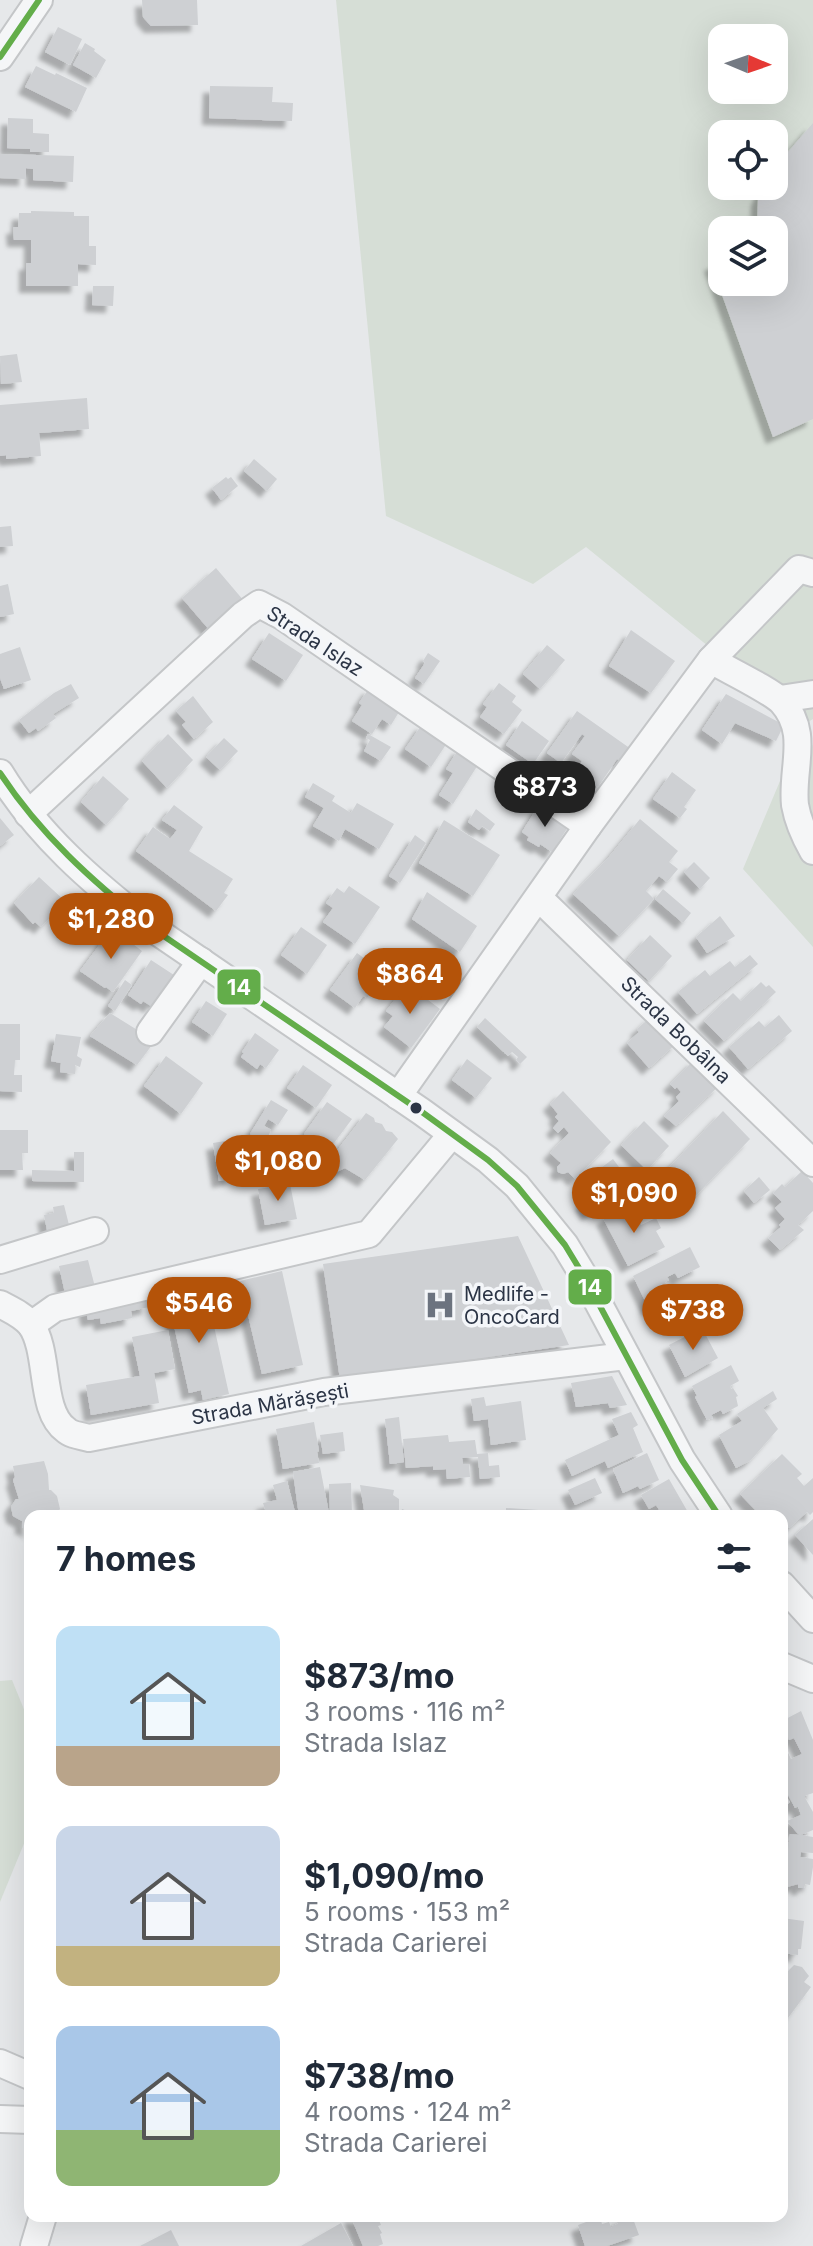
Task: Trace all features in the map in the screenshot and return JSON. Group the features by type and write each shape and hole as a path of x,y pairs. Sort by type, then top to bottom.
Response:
{"street":[{"path":"0,57 39,0"},
{"path":"398,1096 588,826 711,660 806,571"},
{"name":"Strada Islaz","path":"28,814 243,615 259,604 282,616 588,826"},
{"path":"711,660 780,699 793,717 799,741 795,804 803,835 813,851"},
{"path":"780,699 813,694"},
{"path":"0,773 28,814 65,855 112,898 452,1134 517,1186 565,1245 682,1460 715,1510"},
{"name":"Strada Bobâlna","path":"539,898 813,1163"},
{"path":"150,1032 201,961"},
{"path":"0,1304 31,1325 55,1308 369,1234 452,1134"},
{"path":"0,1260 95,1231"},
{"name":"Strada Mărășești","path":"31,1325 37,1337 53,1417 66,1431 89,1438 324,1392 626,1356"},
{"path":"788,1592 813,1619"},
{"path":"788,1669 813,1679"},
{"path":"0,2063 24,2073"},
{"path":"0,2119 24,2120"},
{"path":"34,2246 41,2222"}],"shaded area":[{"path":"336,0 813,0 813,719 805,724 813,747 813,947 743,869 804,724 586,547 533,584 386,516"},
{"path":"12,1680 24,1709 24,1844 0,1902 0,1681"}],"building":[{"path":"142,0 197,0 198,25 151,26 143,17"},
{"path":"58,27 82,39 70,65 45,52"},
{"path":"85,43 106,60 96,78 73,65"},
{"path":"36,66 87,88 76,112 25,87"},
{"path":"210,86 273,87 272,102 293,103 292,121 209,118"},
{"path":"8,118 33,119 33,133 49,134 49,152 7,148"},
{"path":"813,123 813,419 773,437 722,296 788,296 788,216 757,216 758,200 788,200 788,152"},
{"path":"0,154 74,156 73,182 33,180 33,169 26,168 26,179 0,178"},
{"path":"74,212 74,216 89,216 89,246 96,246 96,265 78,264 78,286 26,286 26,263 31,263 31,240 14,240 13,227 18,227 19,213"},
{"path":"93,286 114,286 113,306 92,305"},
{"path":"17,354 22,382 1,384 0,356"},
{"path":"87,398 89,429 39,433 41,456 6,459 6,455 0,456 0,405"},
{"path":"254,459 277,479 267,491 244,471"},
{"path":"226,477 231,477 238,486 221,500 212,488"},
{"path":"11,526 13,546 0,547 0,527"},
{"path":"216,568 244,601 212,633 182,598"},
{"path":"8,584 14,614 0,617 0,586"},
{"path":"631,630 675,661 651,693 609,666"},
{"path":"269,633 303,655 286,681 252,659"},
{"path":"547,645 565,660 540,689 523,674"},
{"path":"20,647 31,680 4,689 0,678 0,654"},
{"path":"428,653 440,661 424,684 415,678"},
{"path":"499,683 516,696 512,702 522,710 504,734 480,717 487,707 483,704"},
{"path":"71,684 79,698 53,714 56,718 38,731 36,728 29,733 19,720"},
{"path":"370,687 402,707 391,725 382,719 372,734 352,721"},
{"path":"726,694 784,725 776,741 735,723 722,744 702,730"},
{"path":"193,696 213,722 194,739 182,725 186,722 176,711"},
{"path":"577,711 631,749 622,762 617,759 598,787 576,771 582,761 572,754 585,736 582,734 561,763 547,753"},
{"path":"522,721 549,741 533,764 506,745"},
{"path":"423,723 449,740 431,767 405,749"},
{"path":"168,734 193,760 167,788 142,761"},
{"path":"368,734 391,747 381,761 364,751 370,740 366,738"},
{"path":"224,738 238,751 220,770 206,757"},
{"path":"460,747 481,760 453,804 439,795 453,773 446,769"},
{"path":"672,772 696,790 680,818 653,799"},
{"path":"103,776 129,799 106,825 81,802"},
{"path":"313,783 335,796 332,801 351,813 357,803 394,824 379,849 345,829 339,841 313,826 324,808 305,797"},
{"path":"174,805 203,827 189,851 233,879 224,893 228,895 216,911 136,851 153,827 170,839 177,830 162,820"},
{"path":"539,805 570,824 552,852 527,840 529,837 522,832"},
{"path":"476,809 495,824 490,831 482,826 479,830 468,822"},
{"path":"0,818 14,835 0,846"},
{"path":"640,819 678,851 669,862 678,869 667,882 659,876 646,891 654,899 619,936 573,894"},
{"path":"444,820 500,855 473,896 419,863"},
{"path":"415,835 426,843 400,883 389,876"},
{"path":"694,862 710,878 700,889 684,872"},
{"path":"39,877 65,901 41,927 35,922 33,924 14,903"},
{"path":"349,886 380,907 355,944 323,922 333,908 326,903 337,888 344,893"},
{"path":"663,889 691,913 683,923 655,899"},
{"path":"427,892 477,926 460,952 412,919"},
{"path":"720,916 735,936 707,953 696,937"},
{"path":"301,927 327,945 307,974 281,955"},
{"path":"112,928 142,951 113,992 80,971"},
{"path":"650,935 672,956 649,981 627,960"},
{"path":"357,953 369,962 363,971 380,980 355,1008 330,990"},
{"path":"750,955 758,964 697,1014 678,992 705,970 710,976 730,961 735,967"},
{"path":"151,960 177,977 159,1003 155,1000 151,1006 143,1001 141,1004 128,995"},
{"path":"125,980 132,985 115,1011 108,1006"},
{"path":"761,982 776,992 724,1041 704,1021 733,993 741,1001"},
{"path":"407,984 440,1009 411,1048 384,1027 393,1016 386,1011"},
{"path":"206,1001 227,1014 213,1036 192,1022"},
{"path":"110,1013 155,1041 137,1065 90,1036"},
{"path":"653,1015 678,1042 649,1068 627,1043"},
{"path":"779,1015 792,1031 748,1069 729,1047 759,1021 765,1027"},
{"path":"485,1018 527,1057 520,1064 516,1060 518,1057 512,1052 508,1056 477,1027"},
{"path":"0,1024 20,1024 20,1060 15,1060 14,1075 22,1075 22,1092 0,1091"},
{"path":"255,1033 279,1050 266,1068 260,1064 257,1069 241,1057"},
{"path":"56,1034 81,1037 77,1056 82,1059 80,1067 75,1065 75,1074 60,1072 61,1063 51,1061"},
{"path":"166,1056 203,1083 181,1114 144,1086"},
{"path":"467,1059 492,1078 476,1098 452,1080"},
{"path":"695,1059 720,1085 676,1126 664,1116 679,1101 676,1097 681,1092 670,1084"},
{"path":"303,1065 332,1085 316,1108 287,1088"},
{"path":"563,1091 611,1142 575,1179 568,1172 558,1172 557,1167 561,1163 550,1153 569,1133 564,1127 558,1133 553,1128 559,1121 550,1104"},
{"path":"271,1100 288,1110 278,1125 268,1119 264,1126 271,1130 265,1143 250,1134"},
{"path":"327,1102 352,1119 328,1151 304,1134"},
{"path":"723,1111 750,1139 687,1205 660,1177"},
{"path":"366,1113 398,1139 365,1180 345,1168 334,1173 325,1166"},
{"path":"644,1121 669,1146 647,1170 621,1145"},
{"path":"0,1130 28,1130 28,1153 22,1153 23,1170 0,1170"},
{"path":"225,1141 233,1178 219,1181 213,1143"},
{"path":"287,1149 302,1159 287,1173 276,1166"},
{"path":"74,1152 84,1152 84,1182 32,1181 32,1170 74,1171"},
{"path":"613,1159 622,1171 606,1183 598,1170"},
{"path":"802,1171 813,1183 813,1211 798,1225 804,1230 780,1250 768,1238 785,1219 775,1208 782,1202 773,1193 782,1184 785,1187"},
{"path":"759,1177 770,1190 754,1203 744,1191"},
{"path":"289,1179 297,1219 265,1225 258,1189"},
{"path":"607,1188 612,1198 588,1214 582,1202"},
{"path":"630,1203 641,1225 656,1218 661,1228 656,1231 665,1247 628,1266 603,1218"},
{"path":"64,1205 69,1225 47,1230 44,1215 54,1213 53,1207"},
{"name":"Medlife - OncoCard","path":"518,1236 569,1345 340,1379 323,1264"},
{"path":"690,1247 700,1267 678,1278 675,1273 667,1277 669,1280 660,1288 666,1300 649,1309 633,1276"},
{"path":"88,1260 95,1287 65,1293 59,1266"},
{"path":"282,1271 303,1365 262,1374 240,1281"},
{"path":"206,1290 229,1394 203,1400 201,1390 189,1393 168,1299"},
{"path":"146,1291 149,1307 131,1311 132,1318 101,1324 100,1318 88,1320 84,1303"},
{"path":"702,1328 718,1358 685,1377 669,1345"},
{"path":"168,1330 175,1369 154,1373 159,1403 91,1415 86,1385 140,1376 132,1337"},
{"path":"731,1365 739,1381 730,1386 738,1396 738,1406 723,1414 721,1410 707,1420 692,1386"},
{"path":"612,1376 627,1405 610,1408 608,1403 576,1407 571,1383"},
{"path":"773,1391 777,1399 763,1408 778,1429 751,1460 736,1468 719,1435 742,1421 737,1414"},
{"path":"484,1397 486,1406 521,1401 526,1440 491,1445 488,1419 474,1421 471,1399"},
{"path":"631,1412 638,1425 633,1428 643,1452 608,1468 605,1461 572,1476 565,1460 619,1435 612,1419"},
{"path":"399,1417 404,1462 390,1464 385,1419"},
{"path":"314,1422 319,1463 283,1469 276,1429"},
{"path":"343,1432 345,1451 323,1454 320,1435"},
{"path":"448,1435 449,1442 475,1440 477,1454 488,1453 489,1466 499,1465 500,1477 480,1479 478,1457 462,1458 463,1464 469,1464 470,1477 447,1479 446,1469 433,1470 433,1466 406,1468 403,1439"},
{"path":"647,1453 659,1480 623,1493 613,1469"},
{"path":"782,1454 802,1474 797,1478 804,1486 813,1478 813,1512 810,1515 807,1512 789,1528 788,1510 755,1510 740,1494"},
{"path":"44,1461 49,1490 57,1496 59,1510 24,1510 22,1528 22,1521 13,1516 11,1507 19,1499 13,1480 13,1466"},
{"path":"320,1467 328,1510 298,1510 293,1472"},
{"path":"595,1478 602,1493 575,1505 568,1490"},
{"path":"669,1479 687,1510 659,1510 656,1505 649,1509 641,1495"},
{"path":"287,1481 294,1510 265,1510 263,1503 277,1500 273,1485"},
{"path":"351,1483 352,1510 330,1510 329,1484"},
{"path":"360,1485 394,1490 393,1495 399,1499 399,1510 364,1510"},
{"path":"813,1519 813,1555 795,1535"},
{"path":"801,1711 813,1740 813,1793 804,1796 813,1812 813,1830 801,1835 813,1837 813,1853 801,1852 800,1857 813,1859 813,1867 810,1885 805,1884 804,1888 798,1888 798,1884 788,1887 790,1834 799,1835 788,1821 801,1815 788,1795 788,1753 791,1759 802,1754 794,1738 789,1740 788,1718"},
{"path":"788,1919 804,1921 798,1955 788,1954"},
{"path":"794,1965 802,1967 809,1976 804,1982 811,1987 788,2018 788,1971"},
{"path":"353,2222 380,2222 383,2244 363,2246"},
{"path":"609,2222 612,2229 618,2224 634,2222 639,2235 607,2246 585,2246 578,2225"},
{"path":"341,2223 353,2246 301,2246"},
{"path":"171,2230 179,2246 140,2246"}],"transit line":[{"name":"14","path":"0,57 39,0"},
{"name":"14","path":"0,773 32,816 68,856 149,926 422,1112 488,1160 517,1186 565,1245 682,1460 715,1510"}],"place":[{"name":"Medlife - OncoCard","path":"440,1305"}]}
